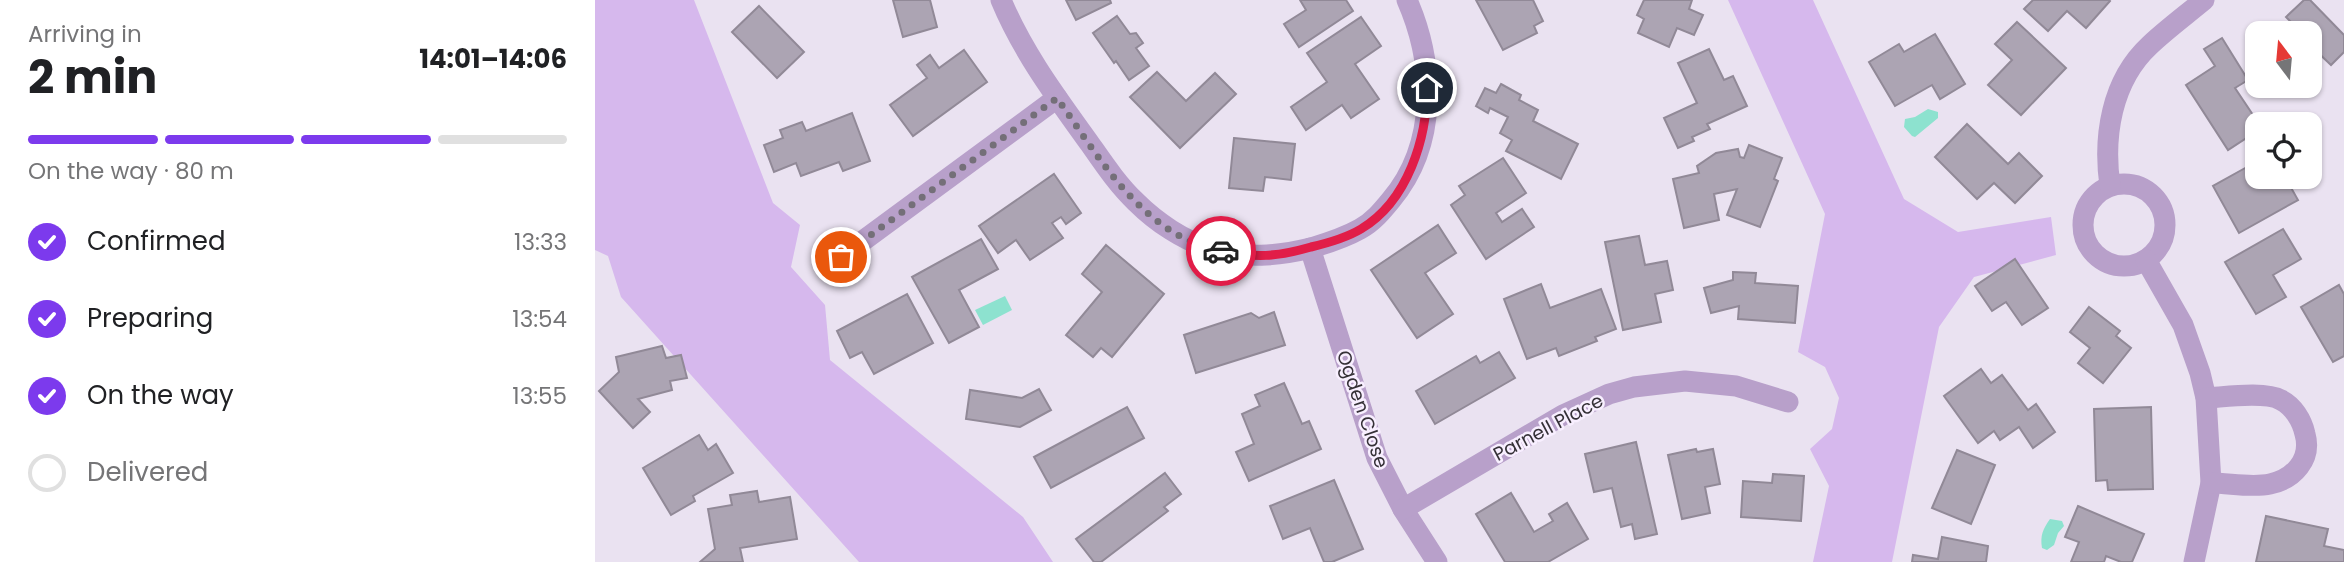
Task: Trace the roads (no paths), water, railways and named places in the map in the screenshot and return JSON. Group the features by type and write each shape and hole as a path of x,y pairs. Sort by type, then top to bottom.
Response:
{"street":[{"path":"1002,0 1016,34 1057,98 1120,185 1136,202 1171,230 1211,249 1251,257 1291,254 1328,244 1351,234 1377,217 1401,188 1419,151 1427,110 1423,44 1407,0"},
{"path":"2110,187 2107,163 2109,125 2113,107 2128,73 2149,46 2204,0"},
{"path":"841,257 1057,98"},
{"path":"2127,184 2143,189 2157,200 2164,215 2165,232 2158,248 2146,260 2130,266 2113,265 2097,257 2087,243 2083,226 2086,210 2095,196 2110,187 2127,184"},
{"name":"Ogden Close","path":"1310,248 1377,457 1403,509 1437,562"},
{"path":"2146,260 2183,325 2206,398 2211,483 2194,562"},
{"name":"Parnell Place","path":"1403,509 1563,415 1609,394 1634,387 1685,381 1736,386 1788,402"},
{"path":"2206,398 2269,396 2281,400 2297,414 2306,435 2306,450 2301,467 2289,476 2269,484 2211,483"}]}
